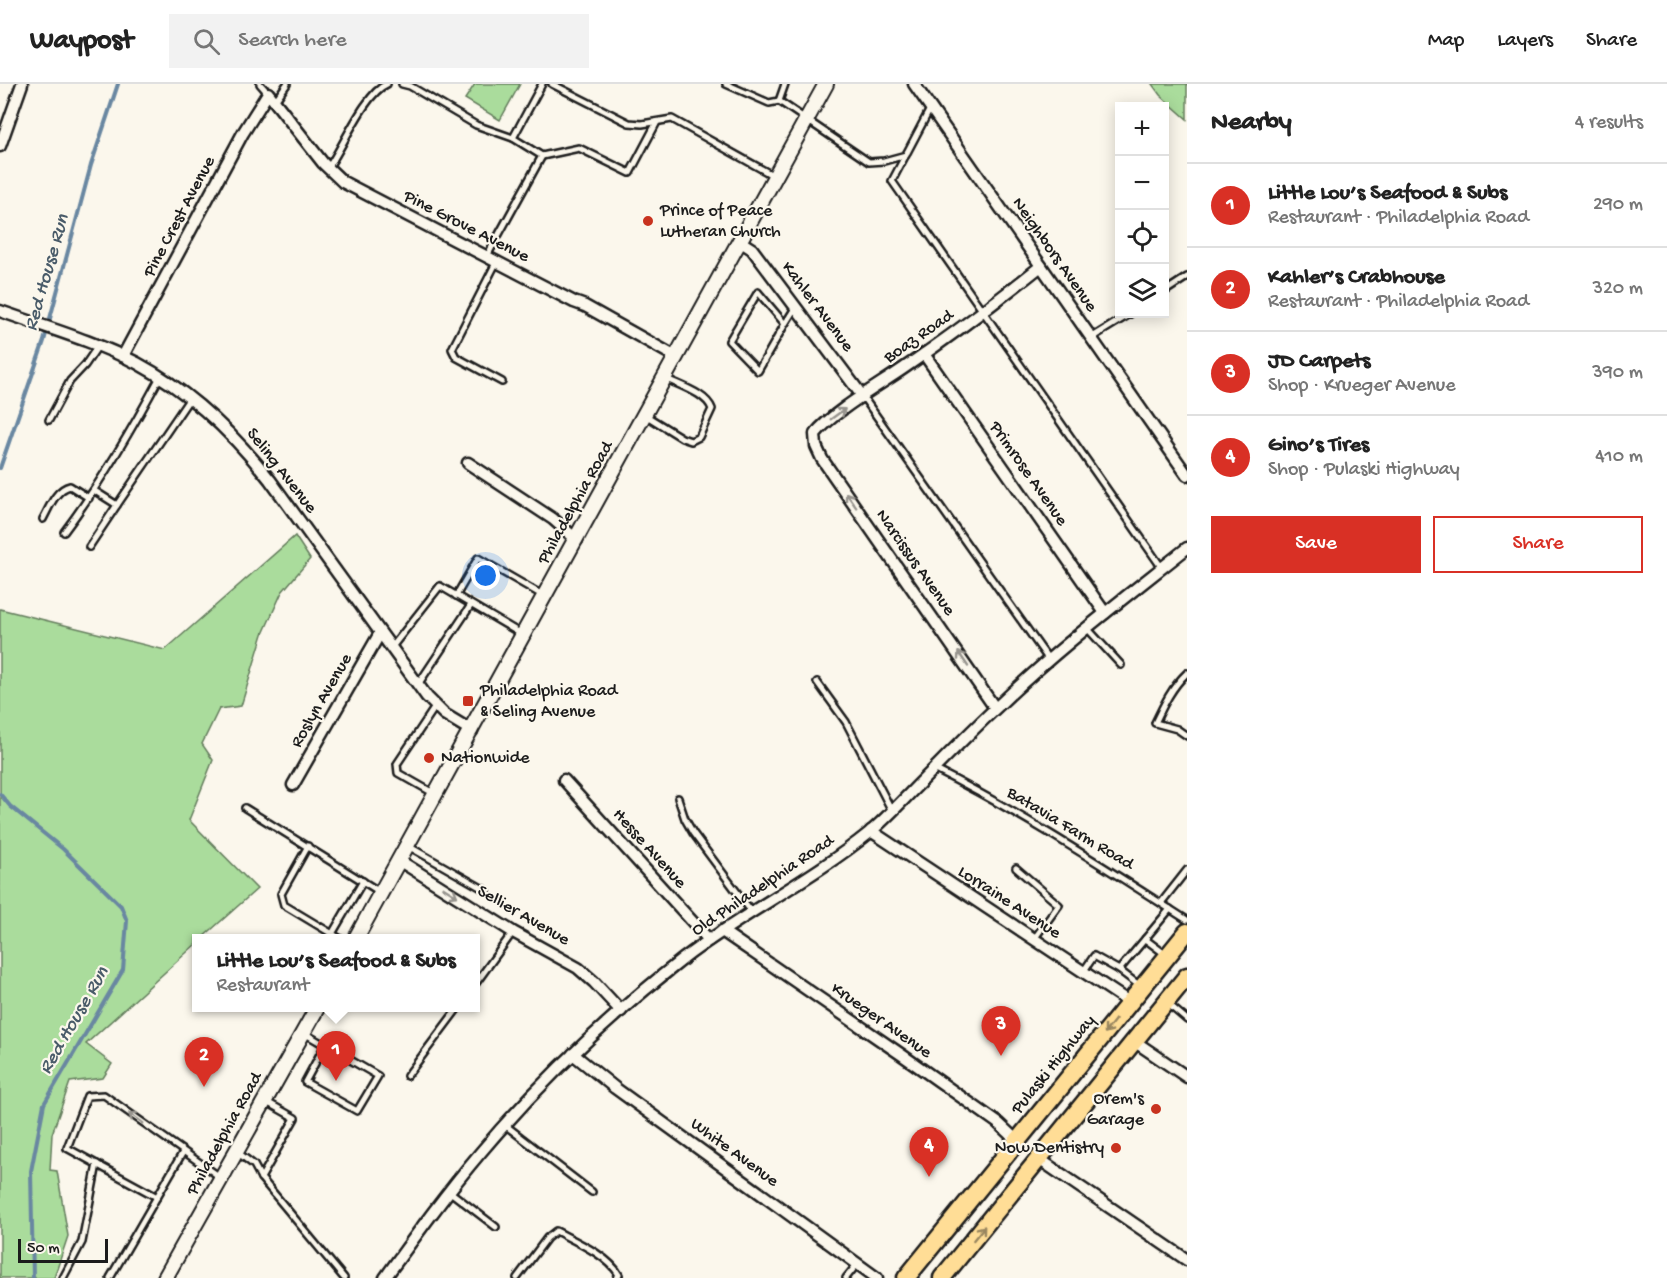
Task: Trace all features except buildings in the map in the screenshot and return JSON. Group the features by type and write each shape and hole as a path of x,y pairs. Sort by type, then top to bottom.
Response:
{"highway":[{"name":"Pulaski Highway","path":"906,1278 1187,932"},
{"path":"942,1278 1187,976"}],"main road":[{"name":"Philadelphia Road","path":"359,934 826,84"},
{"name":"Philadelphia Road","path":"165,1278 315,1012"}],"street":[{"path":"0,146 22,84"},
{"name":"Neighbors Avenue","path":"914,84 1187,475"},
{"name":"Pine Grove Avenue","path":"268,93 328,168 353,189 403,212 585,306 676,357"},
{"name":"Pine Crest Avenue","path":"123,357 243,133 268,93"},
{"name":"Kahler Avenue","path":"741,242 752,249 863,396"},
{"name":"Boaz Road","path":"815,434 821,426 983,312 1041,266"},
{"name":"Seling Avenue","path":"0,310 123,357 160,377 222,424 248,452 435,707 472,731"},
{"name":"Primrose Avenue","path":"924,354 1105,613"},
{"name":"Narcissus Avenue","path":"815,434 816,446 822,459 995,708"},
{"path":"468,463 554,519 577,540"},
{"name":"Old Philadelphia Road","path":"385,1278 449,1191 505,1125 573,1054 667,972 722,931 811,874 871,831 995,708 1048,660 1187,548"},
{"name":"Roslyn Avenue","path":"293,785 380,633"},
{"name":"Hesse Avenue","path":"564,780 710,940"},
{"name":"Lorraine Avenue","path":"871,831 1129,1002"},
{"name":"Sellier Avenue","path":"400,861 513,932 578,968 621,1011"},
{"name":"Krueger Avenue","path":"722,931 998,1123 1017,1141"},
{"path":"1134,1041 1187,1077"},
{"name":"White Avenue","path":"573,1054 615,1088 877,1278"},
{"path":"1039,1159 1187,1260"}],"lane":[{"path":"268,93 287,84"},
{"path":"328,168 371,96 387,84"},
{"path":"402,84 410,86 476,125 513,138 542,156 579,148 630,173 657,122"},
{"path":"513,138 542,84"},
{"path":"552,84 630,123 642,124 672,119 776,177"},
{"path":"726,84 770,103 779,100"},
{"path":"779,100 785,84"},
{"path":"779,100 870,162 906,155"},
{"path":"931,108 892,181 1162,568"},
{"path":"502,382 456,357 452,349 492,258 542,156"},
{"path":"1169,289 1187,277"},
{"path":"785,324 758,292 729,341 758,371 796,307"},
{"path":"1091,338 1124,318"},
{"path":"49,420 70,381 86,365 98,346"},
{"path":"64,532 95,490 160,377"},
{"path":"645,415 682,438 691,441 699,437 712,409 710,403 665,378"},
{"path":"863,396 1048,660"},
{"path":"89,547 190,398"},
{"path":"43,519 64,487 70,486 89,498"},
{"path":"95,490 117,505"},
{"path":"456,596 478,558 546,597"},
{"path":"391,648 440,586 524,636"},
{"path":"418,685 471,605"},
{"path":"1087,628 1121,665"},
{"path":"1187,673 1165,701 1155,723 1177,729 1187,736"},
{"path":"817,682 846,722 892,812"},
{"path":"435,707 397,764 396,770 436,795"},
{"name":"Batavia Farm Road","path":"934,769 1029,822 1187,920"},
{"path":"678,798 685,819 693,833 751,911"},
{"path":"245,808 382,893"},
{"path":"308,846 281,894 284,905 332,934 363,881"},
{"path":"408,846 487,891"},
{"path":"1016,868 1059,905 1034,939"},
{"path":"1161,903 1187,870"},
{"path":"1119,970 1170,909"},
{"path":"480,977 513,932"},
{"path":"1145,939 1167,956"},
{"path":"1083,972 1094,956 1119,970 1141,987"},
{"path":"1166,1002 1187,1020"},
{"path":"407,1076 455,1012"},
{"path":"303,1032 378,1076 357,1111 305,1082 325,1045"},
{"path":"157,1197 67,1148 87,1096 104,1095 221,1178"},
{"path":"261,1178 295,1118 264,1101"},
{"path":"505,1125 592,1192"},
{"path":"236,1151 254,1165 261,1178 344,1278"},
{"path":"110,1278 183,1152"},
{"path":"63,1278 82,1242 97,1164"},
{"path":"449,1191 496,1227"},
{"path":"518,1278 547,1238 556,1231 581,1244 607,1262 619,1275 617,1278"},
{"path":"846,1278 858,1263"}],"green space":[{"path":"475,84 520,84 500,120 465,99"},
{"path":"1152,84 1187,84 1187,119 1169,102"},
{"path":"295,536 310,559 282,592 263,634 241,706 219,709 202,744 213,760 189,820 257,889 206,934 192,934 192,948 86,1044 112,1064 103,1078 70,1082 52,1134 50,1170 57,1171 68,1236 54,1278 0,1278 0,609 165,650"}],"waterway":[{"name":"Red House Run","path":"0,468 44,341 91,165 118,84"},
{"name":"Red House Run","path":"0,794 10,806 63,849 121,906 127,921 123,970 44,1104 31,1171 33,1278"}],"place":[{"name":"Prince of Peace Lutheran Church","path":"648,221"},
{"name":"Philadelphia Road & Seling Avenue","path":"468,701"},
{"name":"Nationwide","path":"429,758"},
{"name":"JD Carpets","path":"1001,1056"},
{"name":"Little Lou’s Seafood & Subs","path":"336,1081"},
{"name":"Kahler’s Crabhouse","path":"204,1087"},
{"name":"Orem's Garage","path":"1156,1109"},
{"name":"Now Dentistry","path":"1116,1148"},
{"name":"Gino’s Tires","path":"929,1177"}]}
